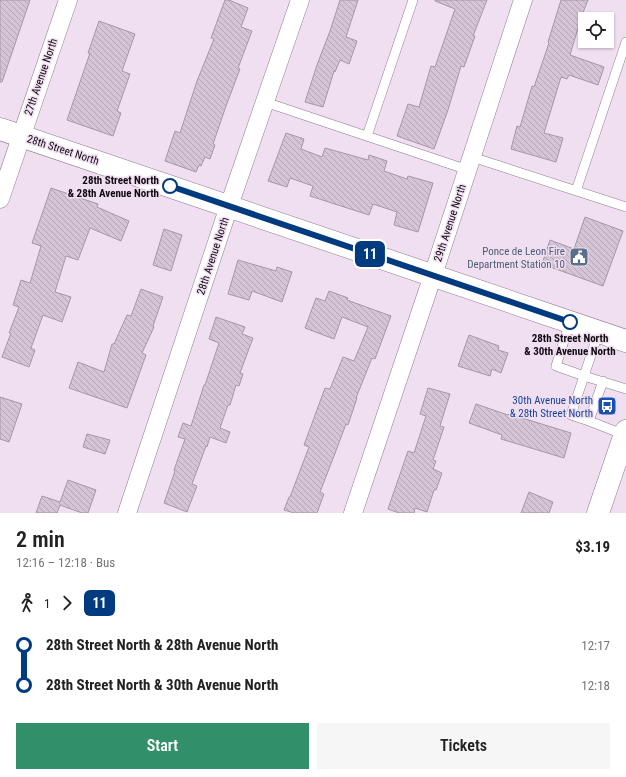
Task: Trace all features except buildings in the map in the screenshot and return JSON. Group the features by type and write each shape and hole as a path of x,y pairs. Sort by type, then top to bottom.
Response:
{"street":[{"name":"27th Avenue North","path":"0,199 68,0"},
{"name":"28th Avenue North","path":"127,513 300,0"},
{"name":"29th Avenue North","path":"353,513 470,164 523,0"},
{"name":"28th Street North","path":"0,129 626,341"},
{"path":"598,513 626,434"}],"lane":[{"path":"367,136 413,0"},
{"path":"576,191 626,42"},
{"path":"265,102 367,136 576,191 626,207"},
{"path":"570,322 556,366 626,389"},
{"path":"599,332 571,416 626,434"},
{"path":"589,421 603,382"}],"bus line":[{"name":"11","path":"170,186 570,322"}],"place":[{"name":"28th Street North & 28th Avenue North","path":"170,186"},
{"name":"Ponce de Leon Fire Department Station 10","path":"579,257"},
{"name":"28th Street North & 30th Avenue North","path":"570,322"},
{"name":"30th Avenue North & 28th Street North","path":"607,406"}]}
